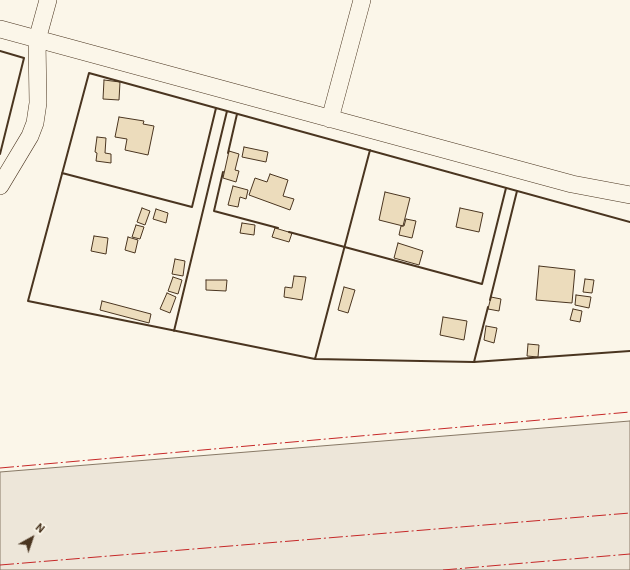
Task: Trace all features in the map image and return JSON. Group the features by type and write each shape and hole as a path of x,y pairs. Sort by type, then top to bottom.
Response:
{"street":[{"path":"0,186 30,136 35,123 38,103 37,40 48,0"},
{"path":"330,119 362,0"},
{"path":"0,29 572,184 630,195"}],"shaded area":[{"path":"630,421 630,570 0,570 0,472"}],"building":[{"path":"104,80 120,82 119,100 103,99"},
{"path":"119,117 144,121 143,124 154,126 148,155 125,150 127,139 115,137"},
{"path":"97,137 106,138 105,153 111,154 111,163 96,161 97,153 95,152"},
{"path":"244,147 268,152 266,162 242,157"},
{"path":"229,151 239,154 235,170 239,171 236,182 223,178"},
{"path":"270,174 288,180 283,196 294,199 290,210 249,195 255,178 267,182"},
{"path":"233,186 248,190 246,199 240,197 238,207 228,205"},
{"path":"385,192 410,198 403,226 379,220"},
{"path":"142,208 150,211 145,225 137,222"},
{"path":"460,208 483,213 479,232 456,227"},
{"path":"156,209 168,213 166,223 153,219"},
{"path":"406,219 416,221 412,238 399,235 401,226 404,226"},
{"path":"242,223 255,225 254,235 240,233"},
{"path":"136,225 144,227 140,239 132,237"},
{"path":"275,228 292,233 289,242 272,237"},
{"path":"94,236 108,238 106,254 91,251"},
{"path":"128,237 138,240 135,253 125,250"},
{"path":"398,243 423,251 419,265 394,258"},
{"path":"175,259 185,261 183,276 172,274"},
{"path":"539,266 575,270 572,303 536,300"},
{"path":"294,276 306,277 302,300 284,297 285,287 292,288"},
{"path":"173,277 182,280 178,294 168,291"},
{"path":"585,279 594,280 592,293 583,292"},
{"path":"206,280 227,280 226,291 206,290"},
{"path":"344,287 355,290 348,313 338,310"},
{"path":"167,293 176,297 170,313 160,309"},
{"path":"576,295 591,297 589,308 575,305"},
{"path":"491,297 501,299 499,311 488,309"},
{"path":"102,301 151,314 149,323 100,310"},
{"path":"573,309 582,311 580,322 570,320"},
{"path":"443,317 467,321 464,340 440,335"},
{"path":"486,326 497,328 494,343 484,340"},
{"path":"528,344 539,345 538,357 527,356"}],"wall":[{"path":"0,51 24,58 0,154"},
{"path":"630,222 89,73 28,301 315,359 474,362 630,351"},
{"path":"62,173 192,207 216,108"},
{"path":"174,331 227,111"},
{"path":"228,153 237,114"},
{"path":"315,359 370,150"},
{"path":"223,172 214,211 278,228"},
{"path":"289,232 482,284 506,188"},
{"path":"490,300 517,191"},
{"path":"474,362 488,307"}],"power":[{"path":"0,468 630,412"},
{"path":"0,565 630,513"},
{"path":"443,570 630,554"}]}
